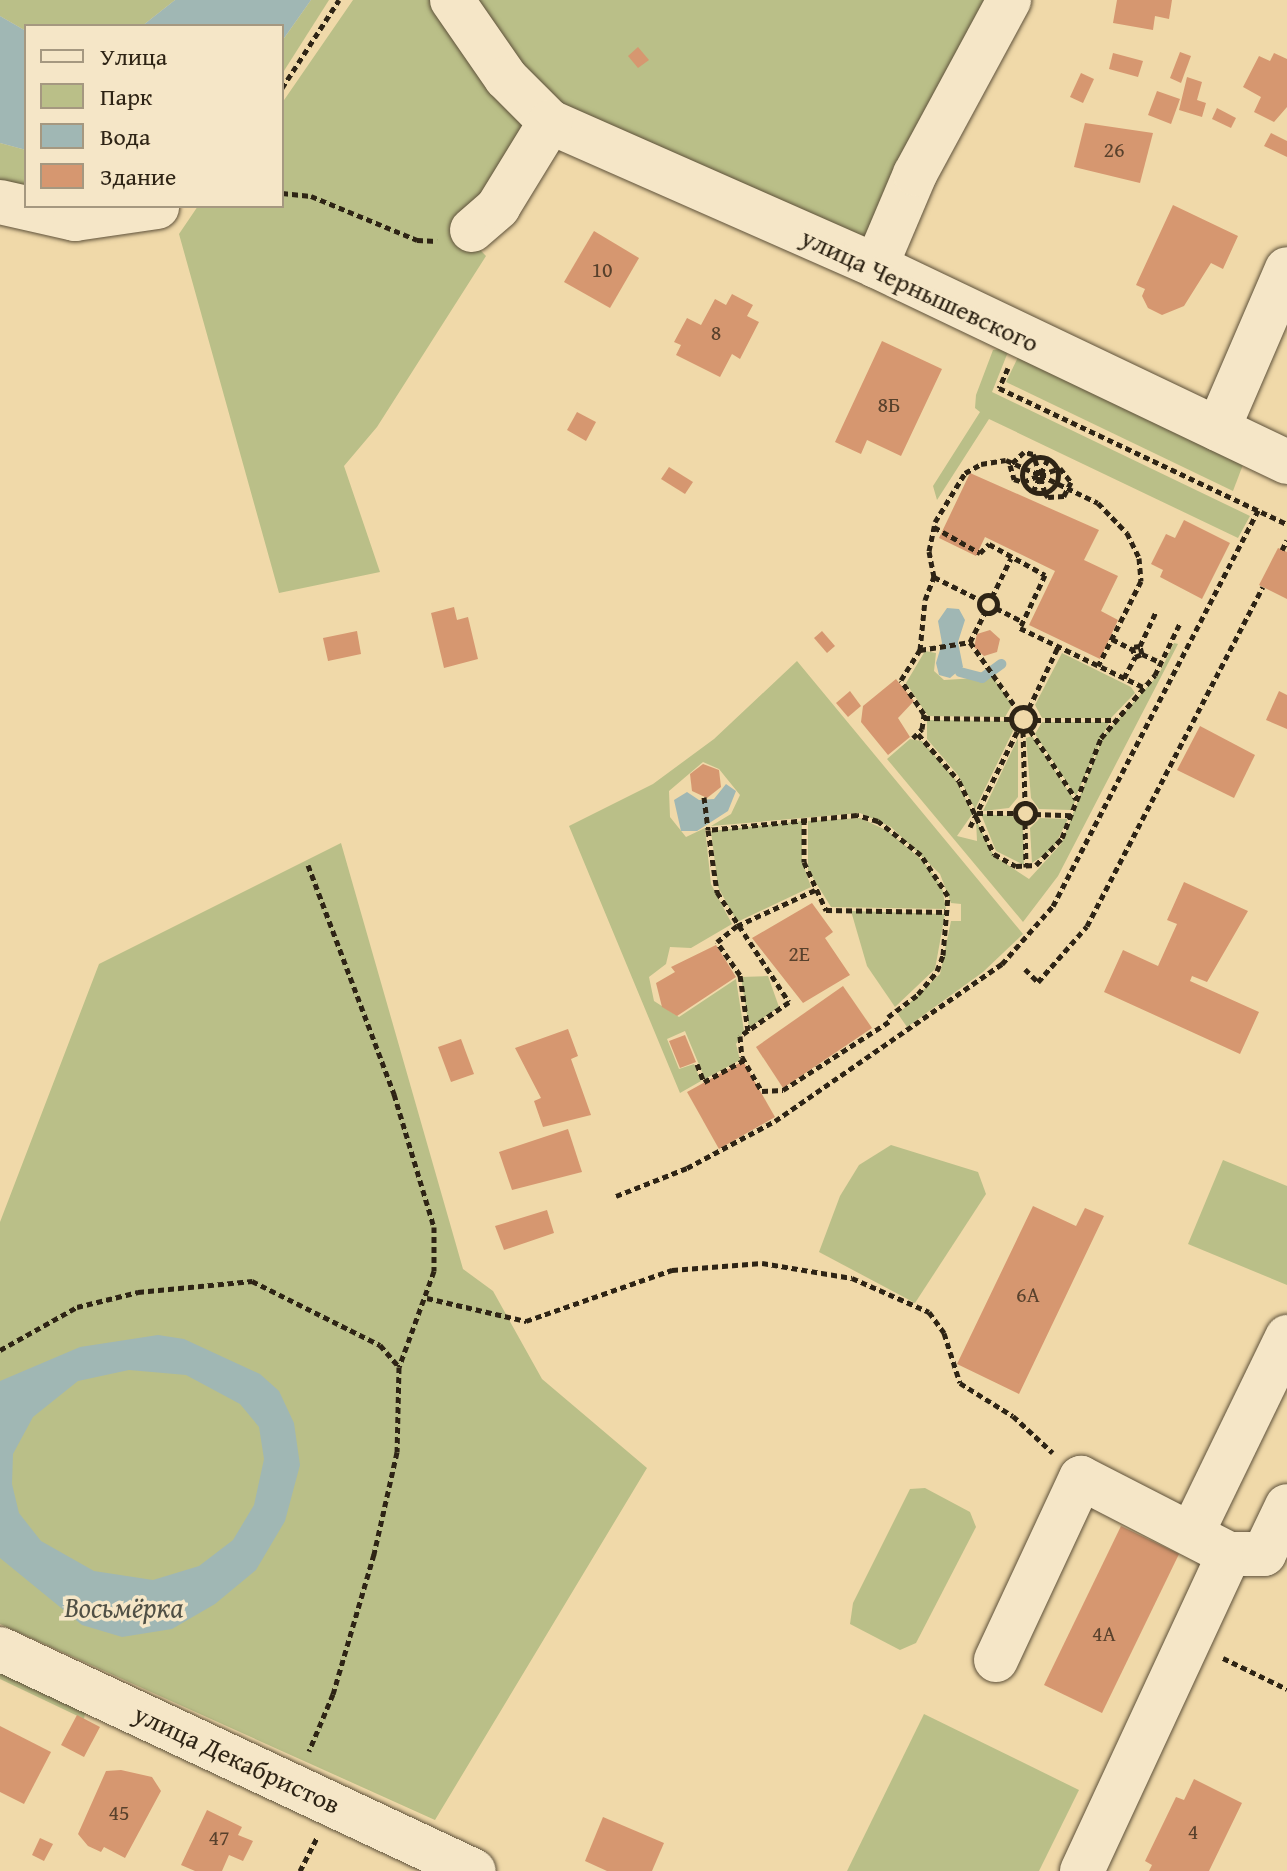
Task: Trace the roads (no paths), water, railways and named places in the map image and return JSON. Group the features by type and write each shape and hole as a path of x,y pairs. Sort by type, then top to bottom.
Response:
{"street":[{"path":"452,0 506,78 550,122 498,207 472,230"},
{"path":"876,266 915,174 1009,0"},
{"name":"улица Чернышевского","path":"550,122 876,266 1022,339 1287,462"},
{"path":"0,202 24,207"},
{"path":"26,208 75,219 150,208"},
{"path":"1218,429 1287,269"},
{"path":"1192,1533 1287,1337"},
{"path":"996,1660 1081,1478 1229,1554 1264,1554 1287,1506"},
{"path":"1082,1871 1191,1642 1229,1554"},
{"name":"улица Декабристов","path":"0,1649 474,1871"}],"water":[{"path":"175,0 311,0 284,38 284,24 145,24"},
{"path":"0,16 24,30 24,149 0,143"},
{"path":"947,608 959,609 965,620 958,642 963,667 950,678 939,675 936,663 942,643 938,621"},
{"path":"726,784 736,791 728,811 697,831 681,831 674,800 687,792 699,800 714,799"},
{"name":"Восьмёрка","path":"158,1335 184,1339 260,1374 279,1391 294,1423 300,1465 285,1521 256,1570 215,1604 172,1629 122,1637 82,1625 0,1558 0,1381 80,1347","holes":["129,1370 186,1375 240,1404 259,1427 264,1459 254,1505 233,1540 199,1566 153,1580 94,1571 41,1541 19,1513 12,1484 13,1454 33,1417 78,1381"]}],"waterway":[{"path":"960,672 982,678 1001,664"}]}
